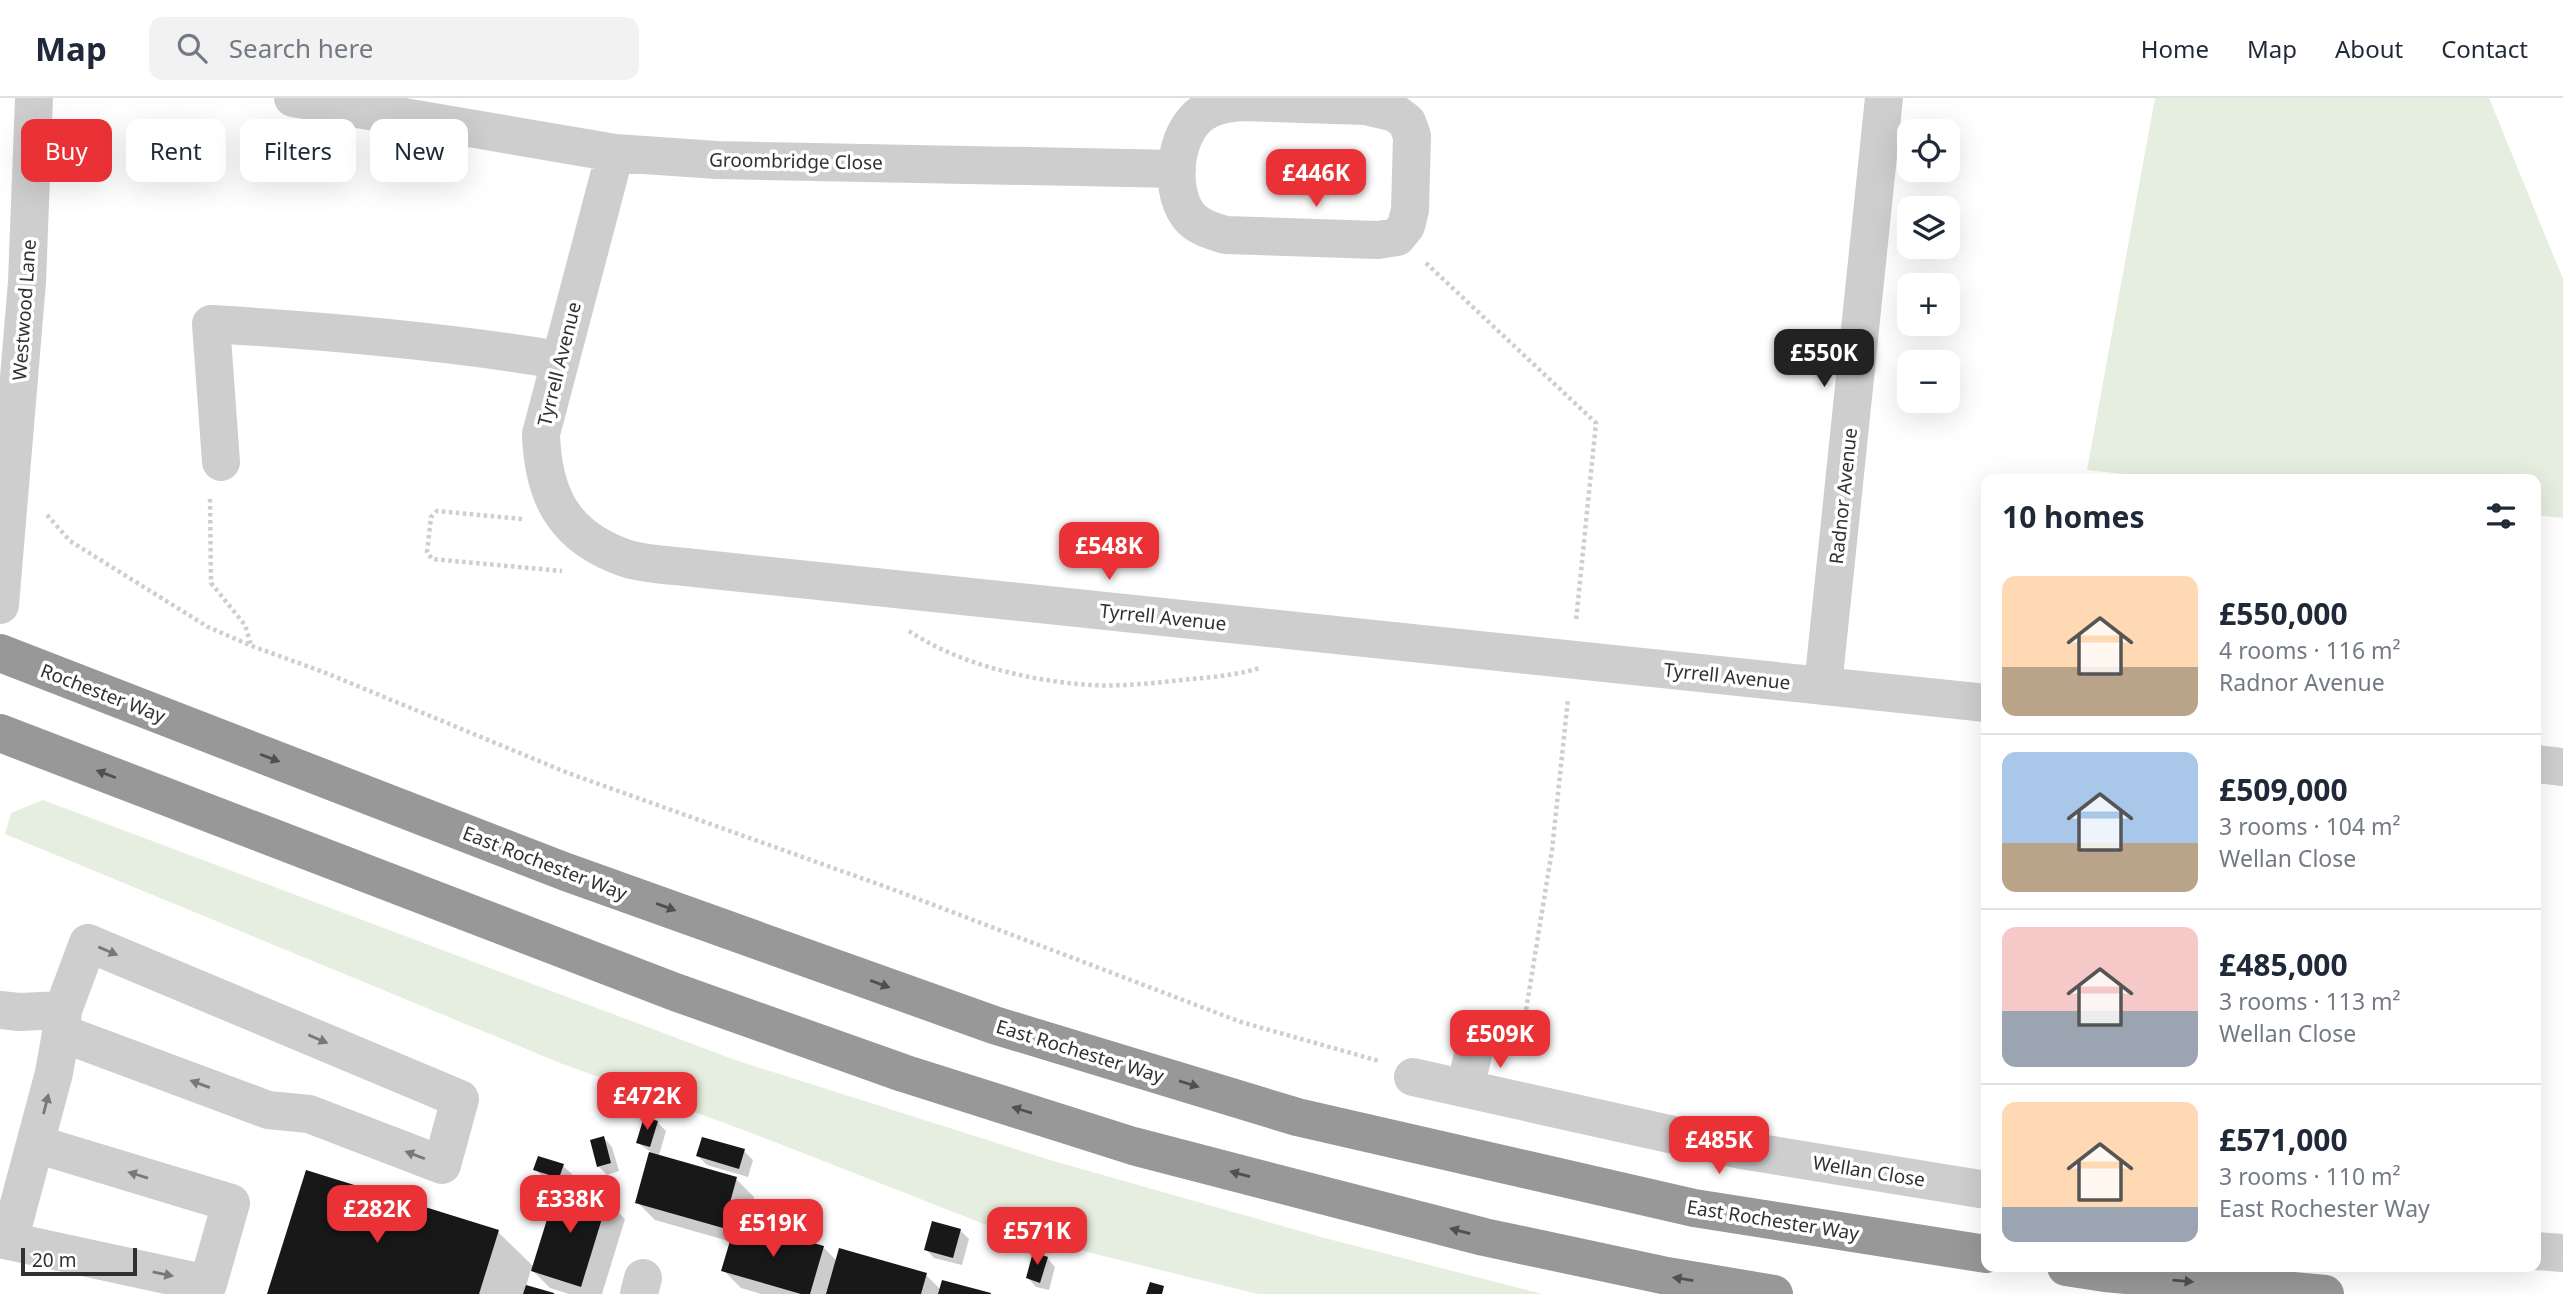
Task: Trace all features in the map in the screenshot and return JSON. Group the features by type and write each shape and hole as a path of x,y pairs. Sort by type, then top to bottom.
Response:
{"highway":[{"name":"Rochester Way","path":"0,653 206,733"},
{"path":"0,733 675,992 903,1073 1133,1146 1484,1237 1667,1276 1774,1294"},
{"name":"East Rochester Way","path":"206,733 566,872 994,1025 1297,1117 1694,1208 1981,1253"},
{"path":"2098,1272 2325,1294"}],"street":[{"name":"Westwood Lane","path":"0,605 27,282 17,157 34,98"},
{"name":"Groombridge Close","path":"293,98 615,153 717,160 1177,169"},
{"name":"Radnor Avenue","path":"1823,686 1884,98"},
{"path":"1242,102 1366,106 1395,113 1407,122 1412,136 1410,209 1406,226 1397,236 1378,240 1226,235 1203,228 1188,215 1180,194 1177,169 1180,142 1194,120 1209,109 1227,104 1242,102"},
{"name":"Tyrrell Avenue","path":"615,153 541,434 542,464 555,505 585,539 626,559 1981,703"},
{"path":"221,457 211,324 318,331 487,348 559,360"},
{"path":"2541,765 2563,767"},
{"path":"0,1010 62,1021 268,1110 309,1114 442,1166 460,1099 88,943 62,1021 36,1144 4,1240 209,1289 231,1203 36,1144"},
{"path":"1465,1088 1494,1040"},
{"name":"Wellan Close","path":"1402,1070 1465,1088 1741,1150 1981,1189"},
{"path":"2541,1251 2563,1253"}],"path":[{"path":"1397,236 1596,423 1552,850 1522,1035 1494,1040"},
{"path":"221,457 210,480 211,583 245,625 251,646"},
{"path":"555,505 531,520 437,511 431,517 427,551 432,559 566,571 593,543"},
{"path":"60,532 69,541 208,626 251,646 327,673 568,773 889,888 1241,1022 1402,1070"},
{"path":"905,628 933,646 1001,670 1078,684 1145,684 1241,674 1267,666"}],"green space":[{"path":"2155,98 2489,98 2563,279 2563,518 2541,516 2541,474 2125,474 2087,470"},
{"path":"43,800 738,1061 1050,1160 1321,1237 1542,1294 1258,1294 1002,1231 749,1132 560,1063 5,834 11,813"}],"building":[{"path":"644,1117 658,1121 650,1147 636,1143"},
{"path":"604,1136 611,1163 597,1167 590,1140"},
{"path":"702,1137 745,1149 739,1169 696,1156"},
{"path":"649,1152 737,1177 723,1228 635,1203"},
{"path":"538,1156 564,1164 559,1178 533,1170"},
{"path":"306,1170 499,1230 479,1294 267,1294"},
{"path":"558,1184 608,1199 581,1287 531,1271"},
{"path":"736,1221 824,1246 810,1294 801,1294 721,1271"},
{"path":"932,1221 961,1229 953,1258 924,1250"},
{"path":"839,1248 927,1273 921,1294 826,1294"},
{"path":"1033,1252 1048,1257 1040,1283 1026,1278"},
{"path":"942,1280 991,1293 991,1294 938,1294"},
{"path":"1150,1282 1164,1286 1162,1294 1146,1294"},
{"path":"526,1285 554,1293 554,1294 523,1294"}]}
